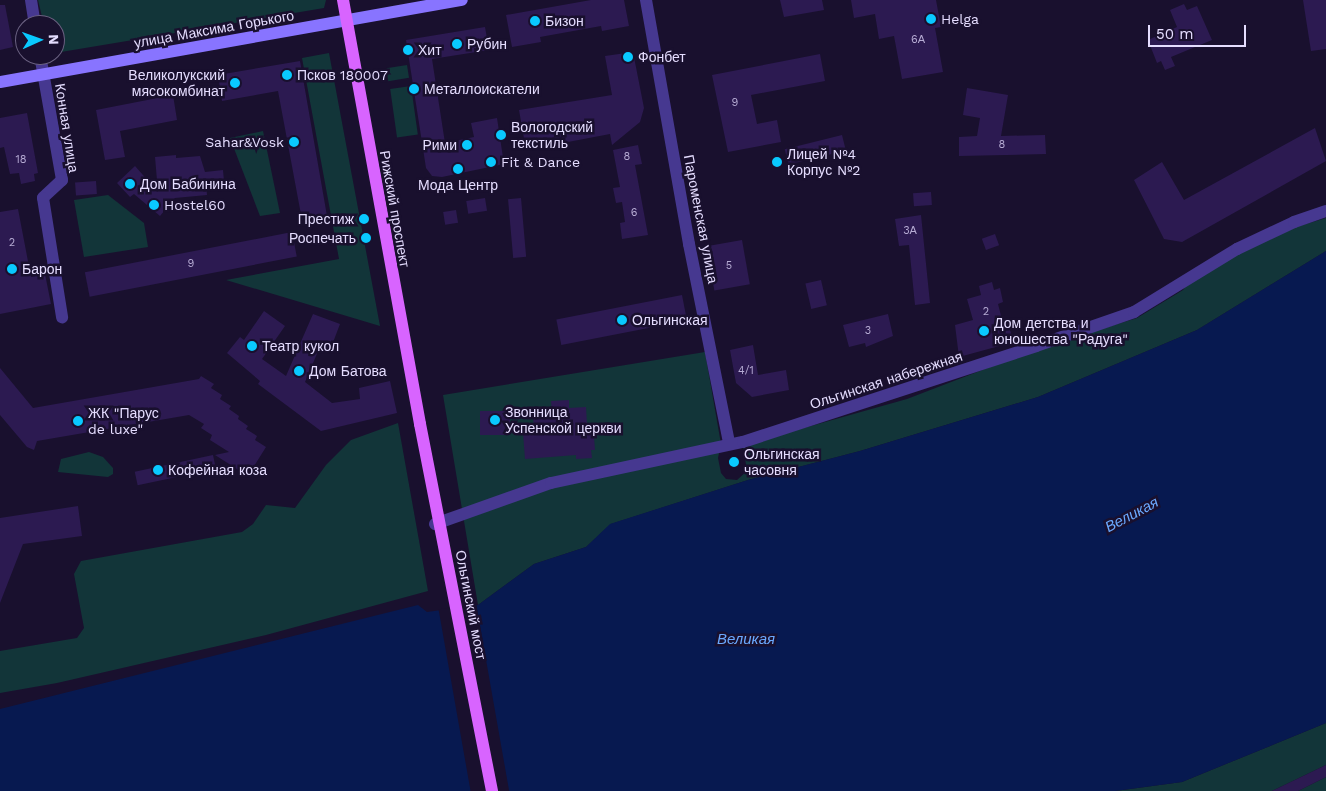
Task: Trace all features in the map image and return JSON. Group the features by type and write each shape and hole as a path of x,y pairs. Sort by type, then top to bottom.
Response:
{"main road":[{"name":"Рижский проспект","path":"343,0 420,424"},
{"name":"улица Максима Горького","path":"0,82 462,0"},
{"name":"Ольгинский мост","path":"420,424 492,791"}],"street":[{"path":"31,0 33,15"},
{"name":"Пароменская улица","path":"646,0 689,244 730,443"},
{"name":"Конная улица","path":"42,65 62,180 43,198 62,317"},
{"name":"Ольгинская набережная","path":"435,524 551,483 730,443 904,390 1134,312 1236,249 1294,222 1326,212"}],"green space":[{"path":"38,0 326,0 324,8 65,51 65,15 42,15"},
{"path":"329,53 380,326 226,280 339,259 302,58"},
{"path":"407,65 409,78 388,81 386,68"},
{"path":"411,86 418,135 397,137 390,89"},
{"path":"263,131 280,213 260,216 230,138"},
{"path":"108,195 144,223 148,247 84,257 74,200"},
{"path":"1326,218 1326,251 1197,330 1038,397 860,451 748,480 611,524 586,547 534,564 478,605 443,395 705,352 721,444 718,458 721,473 726,479 737,480 747,471 743,445 907,399 1037,349 1137,318 1183,290 1189,281 1238,254 1296,227"},
{"path":"398,423 428,591 266,635 57,683 0,693 0,651 77,638 84,628 74,574 81,561 242,532 253,524 266,505 295,508 326,465 351,440"},
{"path":"89,452 103,457 113,468 113,474 108,477 58,472 61,459"},
{"path":"1326,723 1326,765 1272,791 1115,791 1182,782"},
{"path":"1326,777 1326,791 1298,791"}],"water":[{"name":"Великая","path":"1326,251 1326,723 1182,782 1115,791 0,791 0,709 418,605 427,612 478,605 534,564 586,547 610,524 748,480 860,451 1038,397 1197,330"}],"pier":[{"path":"476,603 509,791 471,791 439,610"}],"building":[{"path":"591,0 624,0 629,26 602,31 601,26 540,37 541,42 512,47 506,15"},
{"path":"780,0 822,0 824,10 784,17"},
{"path":"851,0 936,0 941,27 935,28 943,72 902,79 894,36 879,39 875,14 854,18"},
{"path":"1303,0 1326,0 1326,49 1311,51"},
{"path":"1184,4 1187,10 1197,6 1212,40 1171,57 1175,66 1165,70 1161,61 1157,63 1148,40 1177,27 1170,10"},
{"path":"0,5 5,5 13,47 0,50"},
{"path":"485,27 489,50 432,59 445,143 474,137 471,123 497,118 504,164 442,177 432,176 426,168 406,40"},
{"path":"633,52 644,108 640,122 612,145 610,134 526,150 519,110 612,95 605,56"},
{"path":"820,54 825,81 751,95 757,124 777,120 781,142 728,152 712,75"},
{"path":"300,61 327,216 302,220 278,91 222,101 218,75"},
{"path":"967,88 1008,95 1001,136 1045,135 1046,154 959,156 959,137 977,136 980,118 963,115"},
{"path":"173,95 177,120 120,131 125,157 105,160 96,110"},
{"path":"27,113 38,173 34,174 35,181 21,184 19,173 10,174 4,147 0,148 0,118"},
{"path":"1315,128 1326,161 1182,242 1164,239 1134,180 1162,162 1184,200"},
{"path":"842,135 846,151 789,165 785,149"},
{"path":"638,145 642,164 635,165 648,235 622,239 620,223 625,222 622,202 616,203 613,188 620,187 613,150"},
{"path":"176,155 176,158 200,156 205,172 223,170 224,181 206,183 207,195 175,198 160,216 134,194 130,197 117,183 135,166 158,192 155,157"},
{"path":"96,181 97,194 76,195 75,182"},
{"path":"931,192 932,205 914,206 913,193"},
{"path":"485,198 487,211 468,214 466,201"},
{"path":"521,198 526,257 513,258 508,199"},
{"path":"18,209 31,277 45,274 51,304 0,314 0,212"},
{"path":"456,210 458,223 445,225 443,212"},
{"path":"921,215 930,303 915,305 909,245 899,246 895,219"},
{"path":"292,232 297,257 90,297 85,272"},
{"path":"995,234 999,245 986,250 982,239"},
{"path":"742,240 750,284 714,291 707,246"},
{"path":"821,280 827,305 811,309 805,284"},
{"path":"992,282 994,290 1000,288 1003,302 998,304 1005,331 1010,330 1014,342 959,357 955,325 973,320 967,299 981,295 979,286"},
{"name":"Ольгинская","path":"682,295 687,321 561,345 556,319"},
{"path":"264,311 285,326 262,359 286,376 313,314 340,324 329,353 319,349 305,382 332,403 360,399 359,388 390,381 397,413 321,431 258,384 260,381 227,353 240,337 244,340"},
{"path":"888,314 893,336 866,347 865,343 849,347 843,325"},
{"path":"753,345 758,375 786,370 789,390 752,397 736,383 730,350"},
{"name":"ЖК \"Парус de luxe\"","path":"0,368 33,408 199,379 201,376 214,384 211,388 222,395 220,399 231,406 229,409 248,426 246,429 257,436 255,440 266,447 248,476 215,455 229,452 210,440 212,435 201,428 204,424 189,415 37,441 34,450 27,447 0,415"},
{"path":"569,400 569,408 586,407 587,424 593,424 595,450 591,450 592,458 576,459 576,455 525,459 523,433 534,432 533,415 552,413 551,401"},
{"name":"Звонница Успенской церкви","path":"480,411 510,411 510,435 480,435"},
{"name":"ЖК \"Парус de luxe\"","path":"213,455 216,469 138,485 135,472"},
{"path":"78,506 82,536 23,544 0,603 0,518"},
{"path":"1326,765 1326,777 1298,791 1272,791"}],"place":[{"name":"Helga","path":"931,19"},
{"name":"Бизон","path":"535,21"},
{"name":"Рубин","path":"457,44"},
{"name":"Хит","path":"408,50"},
{"name":"Фонбет","path":"628,57"},
{"name":"Псков 180007","path":"287,75"},
{"name":"Великолукский мясокомбинат","path":"235,83"},
{"name":"Металлоискатели","path":"414,89"},
{"name":"Вологодский текстиль","path":"501,135"},
{"name":"Sahar&Vosk","path":"294,142"},
{"name":"Рими","path":"467,145"},
{"name":"Fit & Dance","path":"491,162"},
{"name":"Лицей №4 Корпус №2","path":"777,162"},
{"name":"Мода Центр","path":"458,169"},
{"name":"Дом Бабинина","path":"130,184"},
{"name":"Hostel60","path":"154,205"},
{"name":"Престиж","path":"364,219"},
{"name":"Роспечать","path":"366,238"},
{"name":"Барон","path":"12,269"},
{"name":"Ольгинская","path":"622,320"},
{"name":"Дом детства и юношества \"Радуга\"","path":"984,331"},
{"name":"Театр кукол","path":"252,346"},
{"name":"Дом Батова","path":"299,371"},
{"name":"Звонница Успенской церкви","path":"495,420"},
{"name":"ЖК \"Парус de luxe\"","path":"78,421"},
{"name":"Ольгинская часовня","path":"734,462"},
{"name":"Кофейная коза","path":"158,470"}]}
